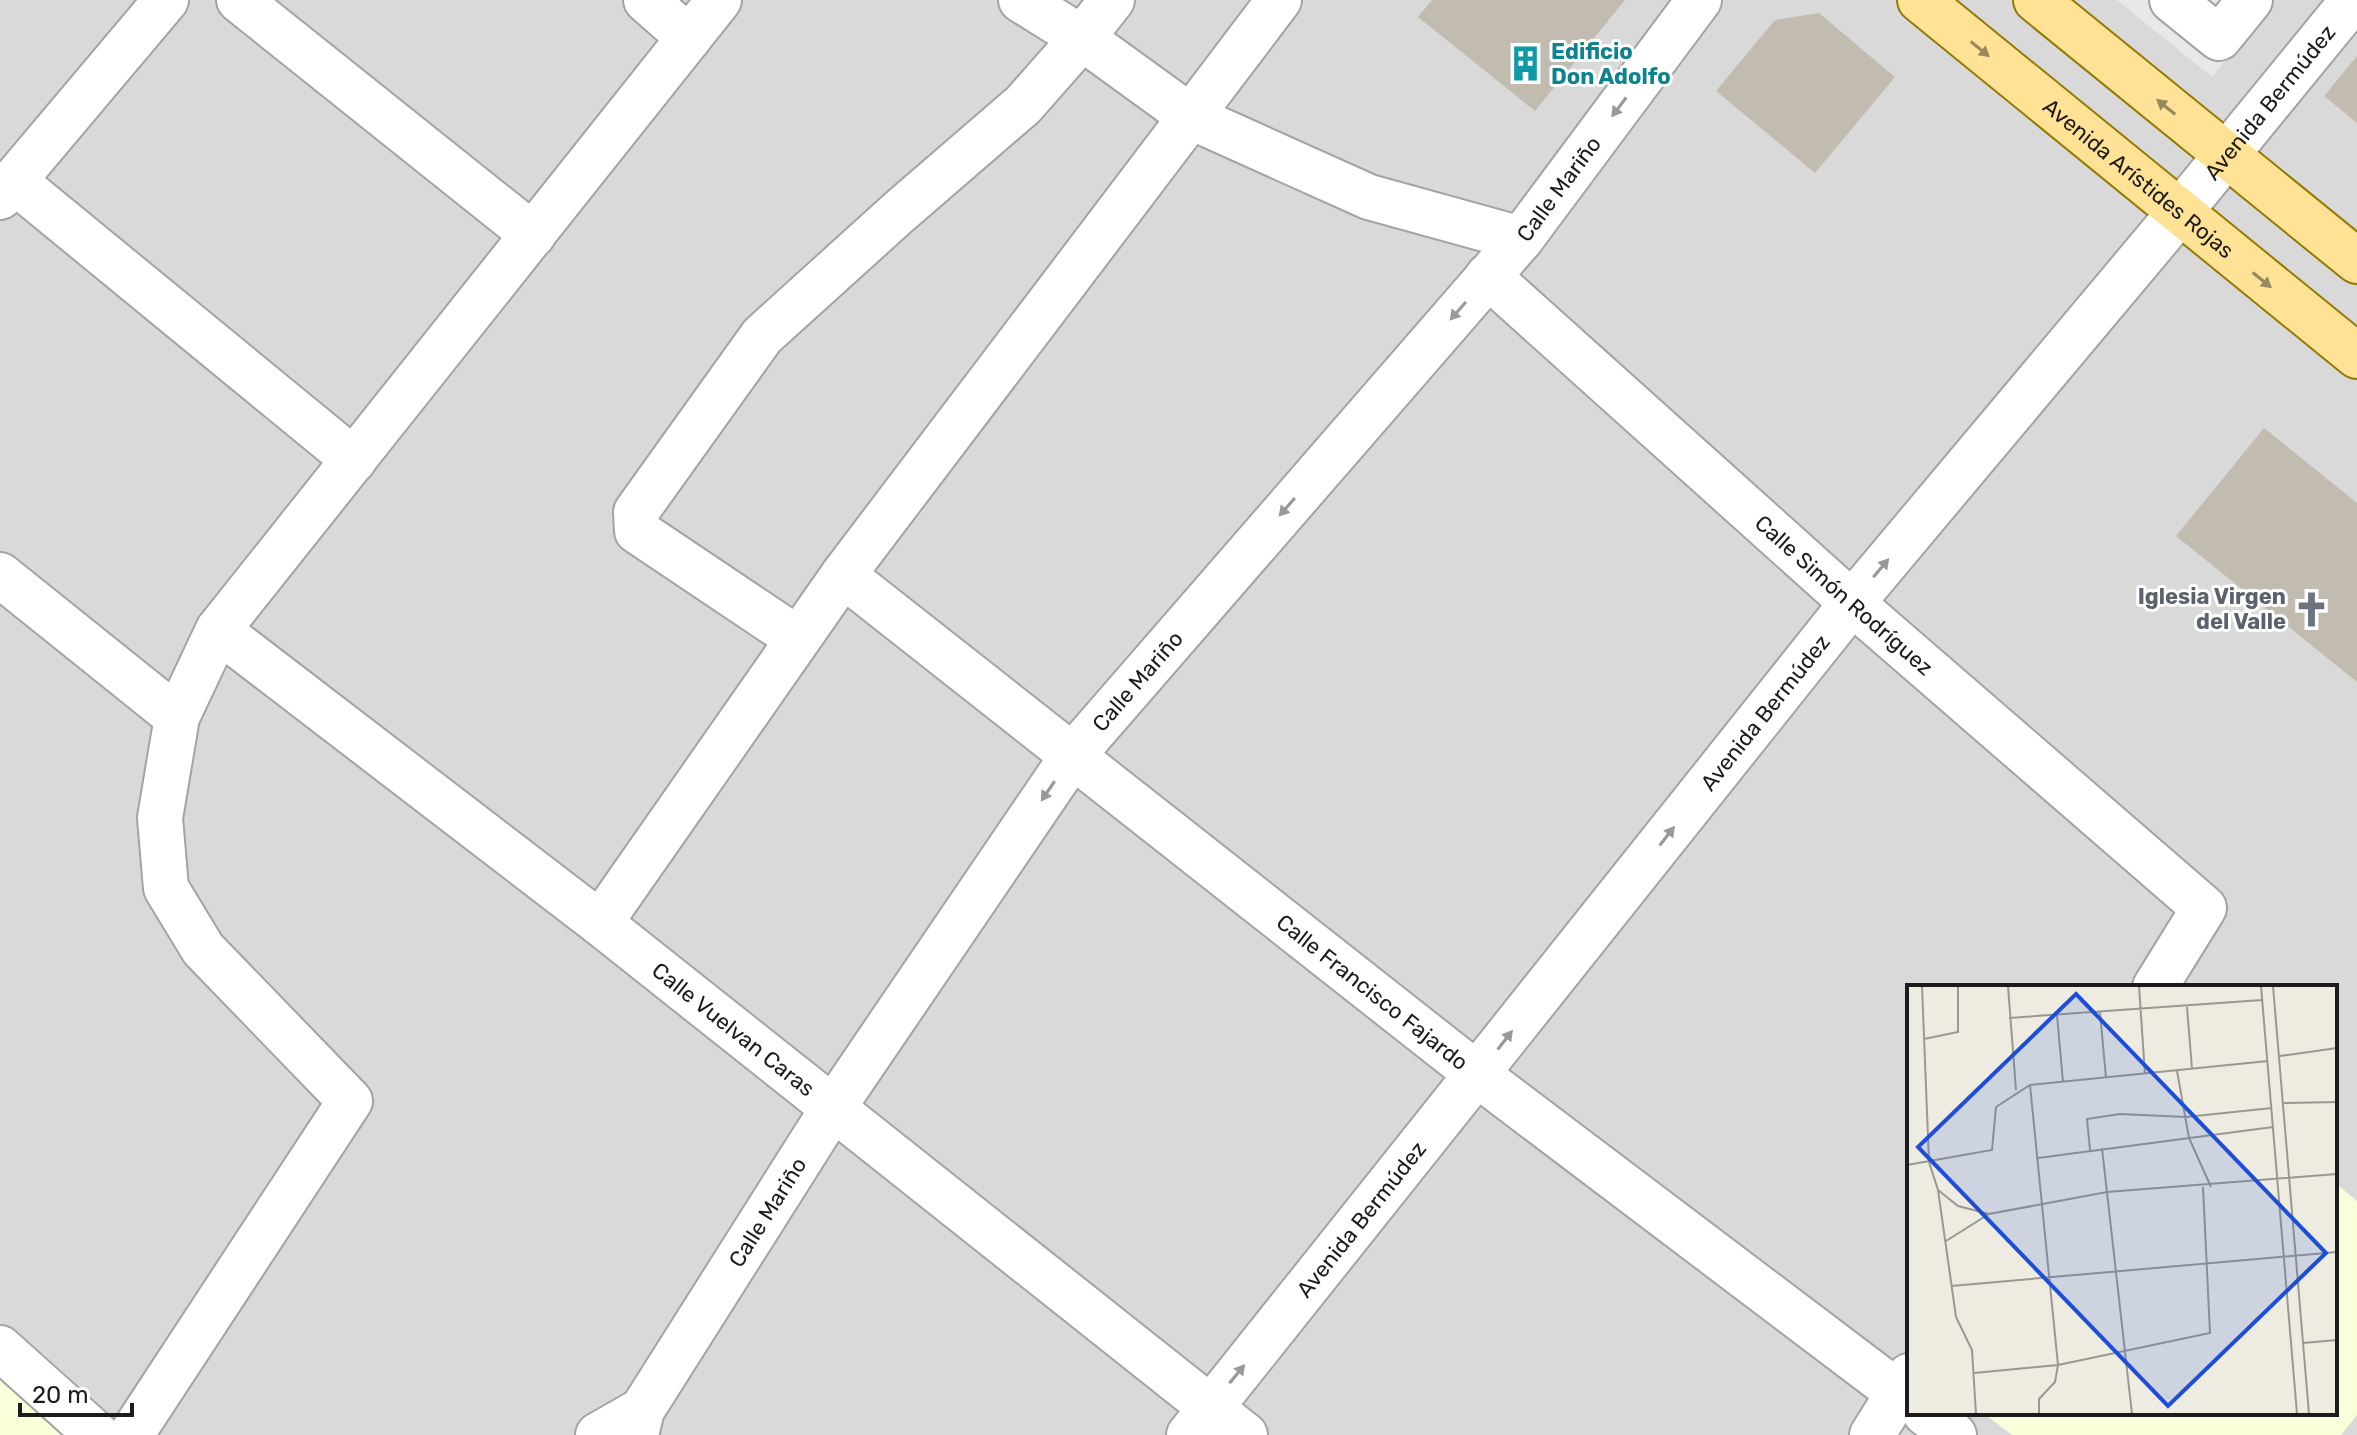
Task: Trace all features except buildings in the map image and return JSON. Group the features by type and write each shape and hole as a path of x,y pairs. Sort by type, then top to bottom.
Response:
{"main road":[{"name":"Avenida Arístides Rojas","path":"1920,0 2357,356"},
{"path":"2036,0 2357,261"}],"street":[{"path":"166,0 7,189 354,460"},
{"path":"239,0 533,235"},
{"path":"646,0 689,38"},
{"path":"131,1435 350,1101 203,949 166,888 160,818 177,717 218,630 719,0"},
{"path":"1021,0 1082,38 1191,117 1369,197 1521,239"},
{"path":"798,639 637,531 636,512 762,336 1023,105 1112,0"},
{"path":"600,923 843,575 1279,0"},
{"name":"Calle Mariño","path":"598,1435 639,1422 833,1108 1073,755 1521,239 1699,0"},
{"path":"2172,0 2219,38 2250,0"},
{"name":"Avenida Bermúdez","path":"1200,1421 1852,603 2179,213 2351,1"},
{"name":"Calle Simón Rodríguez","path":"1488,276 1852,603 2204,908 2156,985"},
{"path":"0,575 177,717"},
{"name":"Calle Francisco Fajardo","path":"843,575 1478,1075 1907,1394"},
{"name":"Calle Vuelvan Caras","path":"218,630 600,923 833,1108 1200,1421 1245,1435"},
{"path":"0,1348 97,1435"},
{"path":"1872,1435 1907,1399"},
{"name":"Calle Francisco Fajardo","path":"1931,1415 1954,1435"}],"shaded area":[{"path":"0,0 2357,0 2357,1435 0,1435"},
{"path":"2117,0 2275,0 2212,77"},
{"path":"2337,1185 2357,1201 2357,1415 2341,1435 2012,1435 1986,1415 2337,1415"},
{"path":"0,1372 67,1435 0,1435"}],"place":[{"name":"Edificio Don Adolfo","path":"1525,64"},
{"name":"Iglesia Virgen del Valle","path":"2312,609"}]}
